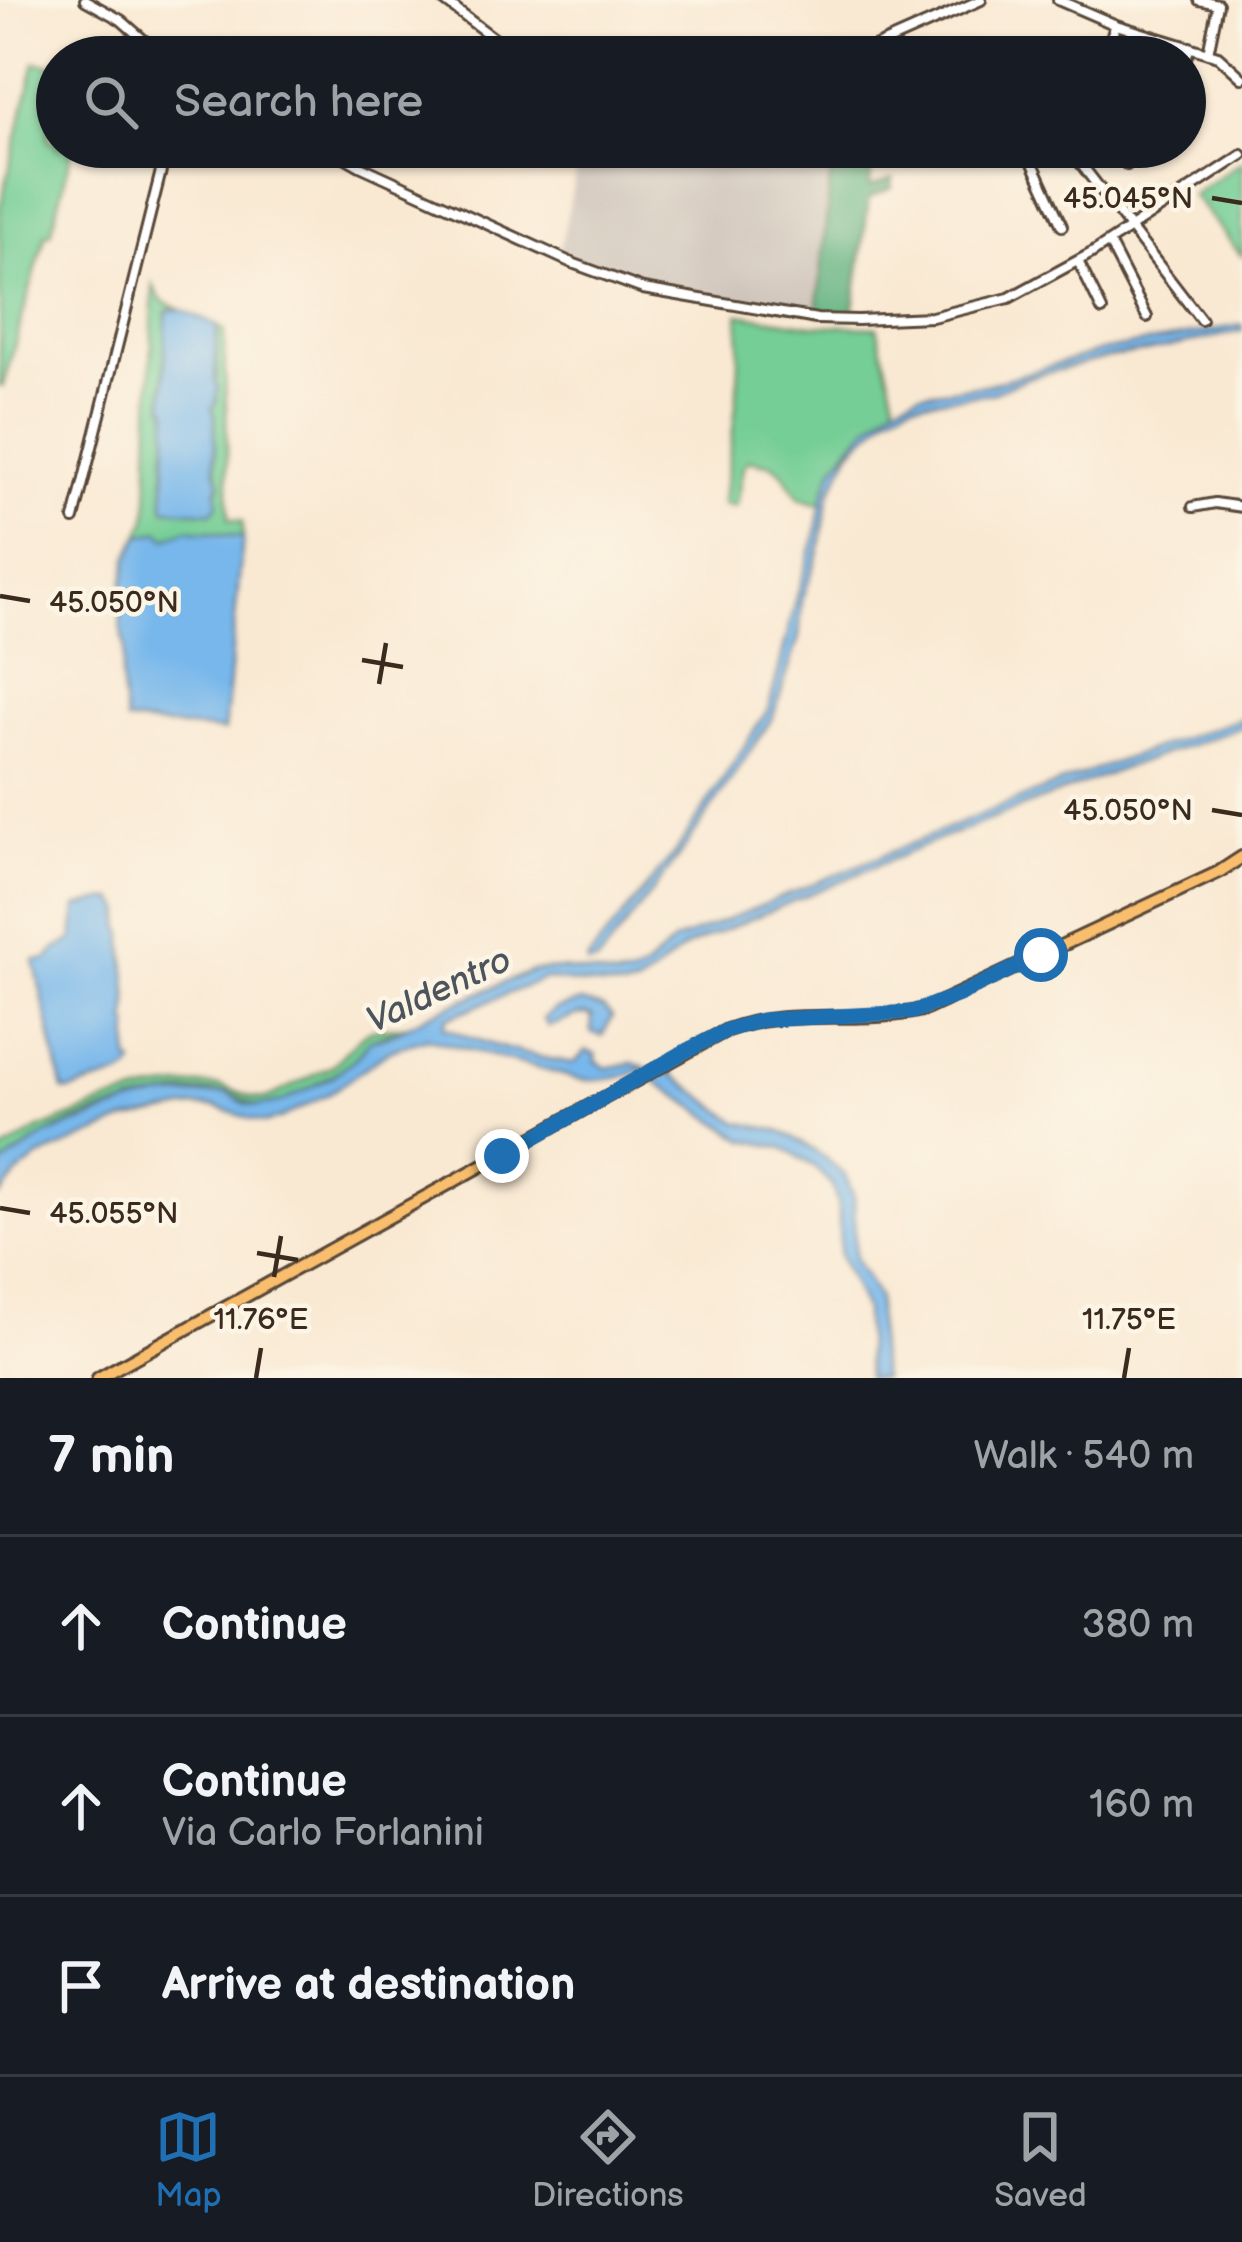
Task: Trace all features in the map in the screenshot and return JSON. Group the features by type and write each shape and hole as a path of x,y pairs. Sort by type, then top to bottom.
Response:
{"main road":[{"path":"98,1378 713,1037 750,1022 926,1009 1242,857"}],"street":[{"path":"85,0 122,20 140,36"},
{"path":"443,0 491,36"},
{"path":"906,36 981,0"},
{"path":"1058,0 1153,36"},
{"path":"1199,0 1218,4 1208,53 1224,60 1242,78"},
{"path":"1112,36 1116,25"},
{"path":"365,168 572,263 643,289 817,319 932,317 1009,298 1109,243 1242,155"},
{"path":"74,519 161,168"},
{"path":"1034,168 1062,226"},
{"path":"1084,168 1201,320"},
{"path":"1109,243 1147,316"},
{"path":"1078,261 1102,310"},
{"path":"1193,507 1215,503 1242,507"}],"shaded area":[{"path":"577,168 831,168 817,314 687,293 559,253"}],"green space":[{"path":"36,62 36,168 68,168 0,387 0,208"},
{"path":"1242,161 1242,256 1192,195"},
{"path":"832,168 871,168 870,187 893,179 892,188 869,198 853,315 817,314"},
{"path":"153,286 161,300 182,310 170,310 164,503 216,495 220,484 212,407 217,326 224,330 229,519 242,521 243,538 207,531 167,538 159,532 139,536 148,504"},
{"path":"739,314 812,325 877,327 896,403 849,448 832,474 821,505 799,498 773,465 748,460 736,505 722,504 738,386"},
{"path":"411,1025 372,1040 344,1068 275,1104 256,1105 206,1092 133,1103 63,1127 0,1167 0,1153 37,1130 108,1102 198,1085 266,1099 332,1066 363,1034"}],"water":[{"path":"182,310 217,326 218,387 212,408 220,484 212,512 165,509 166,313"},
{"path":"1242,325 1242,331 1110,357 1027,378 991,393 912,402 889,414 851,451 829,495 819,552 802,601 799,637 773,717 680,855 597,963 588,964 677,850 769,708 833,468 868,426 896,403 919,393 986,385 1102,351"},
{"path":"188,529 243,538 224,731 126,722 120,600 128,560 139,536 160,532 167,538"},
{"path":"1242,718 1242,727 940,839 685,947 638,986 625,989 544,979 447,1018 444,1027 541,1057 574,1063 586,1051 596,1054 596,1061 606,1068 633,1063 647,1068 604,1079 578,1079 426,1038 390,1050 327,1095 265,1123 216,1107 125,1121 39,1157 0,1196 0,1167 47,1134 162,1097 228,1093 257,1106 281,1102 333,1076 370,1040 532,971 563,969 631,977 673,942 995,809"},
{"path":"115,900 123,911 129,1059 134,1064 124,1075 63,1090 34,960 47,959 73,939 77,907"},
{"path":"581,1002 603,1008 612,1017 602,1036 591,1032 592,1016 580,1015 548,1026 543,1019 556,1009"},
{"path":"662,1067 738,1122 791,1136 845,1175 854,1197 855,1259 877,1297 882,1378 867,1378 864,1310 840,1257 839,1210 832,1185 784,1148 745,1140 649,1077"}],"route":[{"path":"502,1156 740,1025 926,1009 1041,955"}],"water label":[{"name":"Valdentro","path":"439,991"}]}
